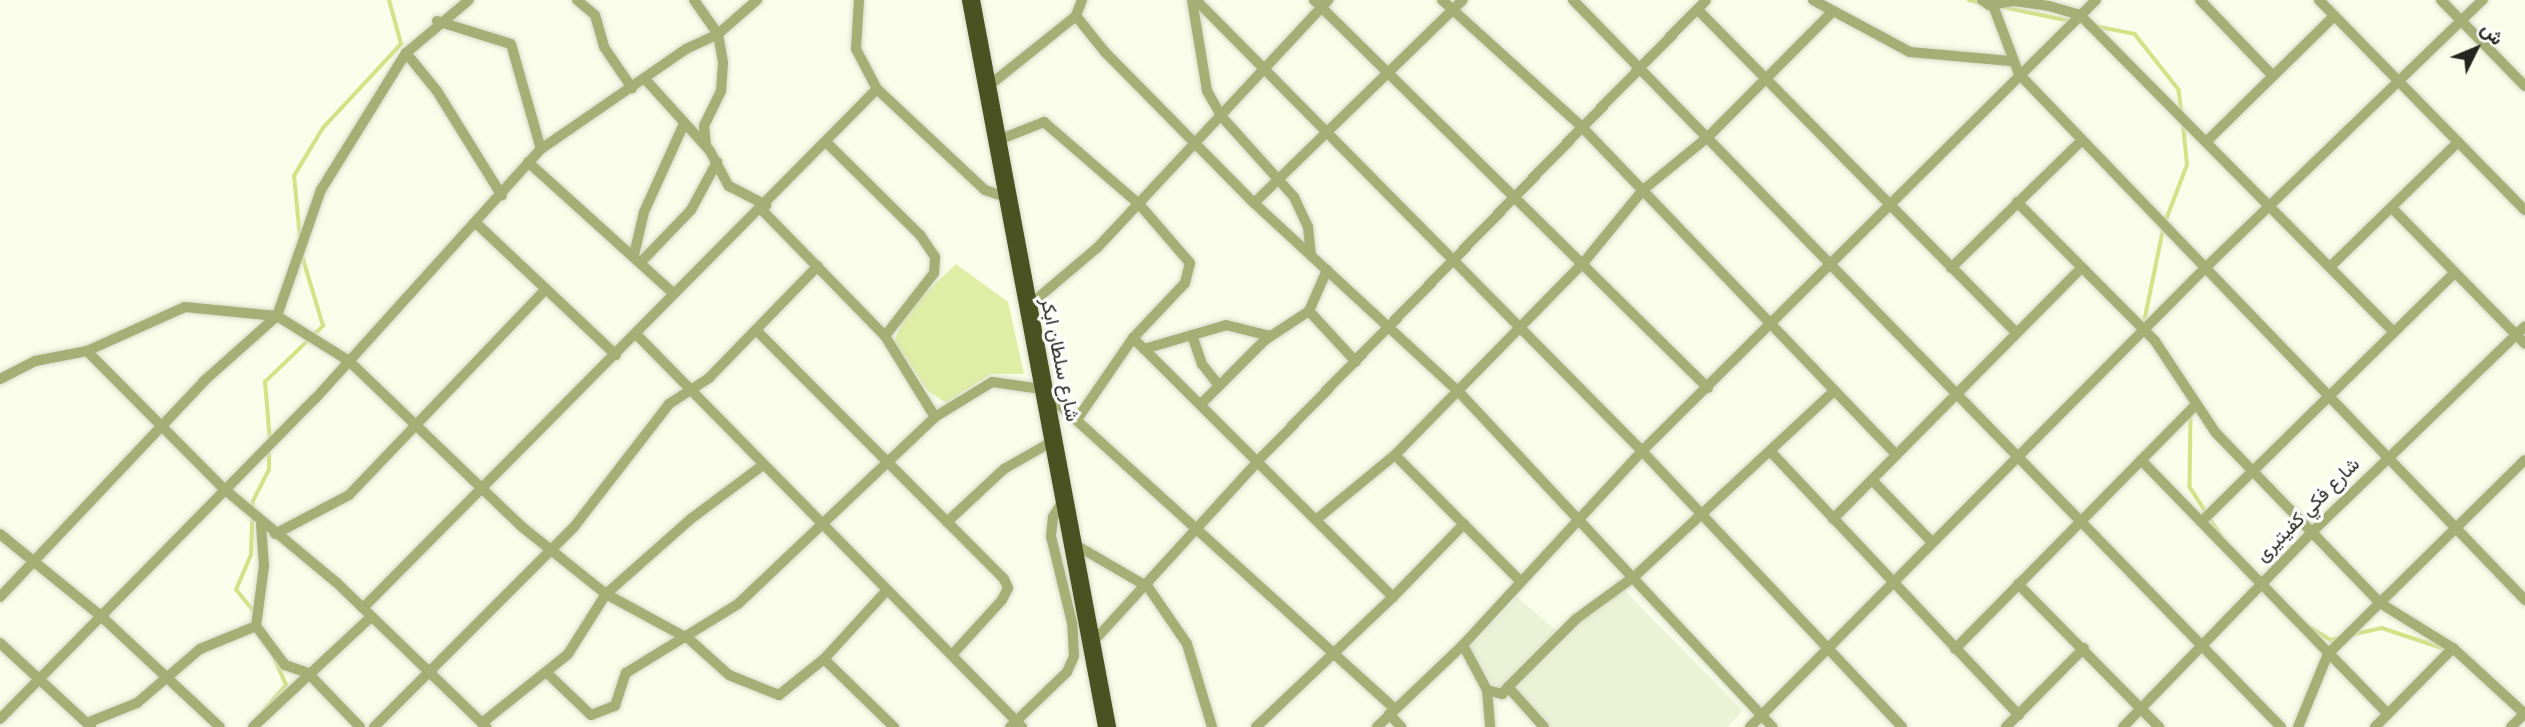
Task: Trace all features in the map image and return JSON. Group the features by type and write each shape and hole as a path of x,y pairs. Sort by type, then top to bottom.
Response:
{"highway":[{"name":"شارع سلطان ابكر","path":"971,0 1005,197 1074,544 1107,727"}],"street":[{"path":"0,597 162,428 277,316 309,215 406,53 437,22 469,0"},
{"path":"578,0 594,15 604,47 632,88"},
{"path":"694,0 718,34 721,91 704,126 706,146"},
{"path":"0,719 41,680 223,488 349,361 477,224 541,149 718,34 757,0"},
{"path":"859,0 856,49 877,89 985,190 1005,197"},
{"path":"986,88 1076,16 1082,0"},
{"path":"1194,0 1328,131 1642,451 1704,515 1824,650 1902,727"},
{"path":"1194,0 1205,83 1222,117 1279,178 1305,216 1311,256"},
{"path":"1442,0 1581,125 1896,455"},
{"path":"1254,203 1463,0"},
{"path":"1573,0 2281,727"},
{"path":"1092,643 1148,587 1198,526 1259,460 1455,262 1581,125 1643,69 1706,0"},
{"path":"1813,0 1910,52 2011,61"},
{"path":"1377,727 1463,645 1642,451 2096,0"},
{"path":"2200,0 2273,76"},
{"path":"2319,0 2525,210"},
{"path":"2441,0 2524,84"},
{"path":"1750,727 1890,582 2019,458 2204,268 2483,0"},
{"path":"2393,331 2080,16 2014,1 1987,2 2019,74 2525,600"},
{"path":"1026,309 1139,204 1195,146 1321,2 1388,73 1584,262 1708,388"},
{"path":"1698,10 2015,332"},
{"path":"1317,519 1395,455 1459,392 1584,262 1643,190 1708,137 1833,11"},
{"path":"1076,16 1195,146 1311,256 1393,326 1459,392 1635,576 1773,727"},
{"path":"2206,142 2334,16"},
{"path":"437,22 511,44 541,149"},
{"path":"406,53 437,91 502,195"},
{"path":"645,79 706,146 729,186 764,208 885,335 935,416"},
{"path":"363,608 616,355 673,293 764,208 877,89"},
{"path":"995,141 1044,122 1139,204 1181,250 1190,272 1133,338 1078,418"},
{"path":"638,258 644,212 684,124"},
{"path":"1951,268 2082,140"},
{"path":"825,142 920,234 935,257 934,273 885,335"},
{"path":"2330,267 2458,142"},
{"path":"528,162 638,258 673,293"},
{"path":"638,258 691,210 717,162"},
{"path":"2017,202 2166,354 2196,405 2252,470 2380,603 2453,648 2525,714 2511,727"},
{"path":"2392,208 2525,344"},
{"path":"477,224 616,355"},
{"path":"374,727 426,672 551,551 669,404 692,390 757,331 818,266"},
{"path":"1833,519 2081,268"},
{"path":"1201,404 1270,336 1309,311 1328,270"},
{"path":"2201,522 2454,273"},
{"path":"275,534 349,495 412,425 546,289"},
{"path":"0,379 35,361 87,351 186,307 277,316 349,361 482,490 551,551 606,594 689,639 729,675 779,695 787,694 824,659 887,590"},
{"path":"1309,311 1356,362"},
{"path":"1144,349 1226,325 1270,336"},
{"name":"شارع فكي كفيتيرى","path":"2123,727 2200,644 2312,532 2525,326"},
{"path":"757,331 993,566 1008,588 952,655"},
{"path":"636,334 763,465 823,522 1016,725 1067,671 1074,656 1072,622 1051,536 1053,517 1065,498"},
{"path":"1192,335 1202,363 1219,386"},
{"path":"1133,338 1259,460 1393,597"},
{"path":"87,351 261,524 363,608 426,672 484,725 568,654 606,594 692,518 763,465"},
{"path":"546,672 591,715 615,706 620,683 635,666 689,639 738,604 884,459 935,416 992,382 1042,389 1078,418 1333,652 1392,711 1401,727"},
{"path":"1487,690 1502,694 1576,619 1635,576 1704,515 1834,391"},
{"path":"1955,649 2196,405"},
{"path":"947,522 1004,469 1053,441"},
{"path":"1770,451 1890,582 2019,715"},
{"path":"1395,455 1520,581"},
{"path":"2141,460 2388,714"},
{"path":"2298,727 2328,653 2454,527 2523,465"},
{"path":"1872,480 1931,541"},
{"path":"261,524 264,566 256,626 285,665 308,673 360,727"},
{"path":"1256,727 1393,597 1464,524"},
{"path":"0,533 102,617 220,727"},
{"path":"1074,544 1148,587 1187,645 1212,727"},
{"path":"2018,584 2159,727"},
{"path":"253,727 371,617"},
{"path":"0,643 89,725 136,703 200,649 256,626"},
{"path":"1463,645 1487,690 1490,727"},
{"path":"2006,727 2084,648"},
{"path":"2375,727 2453,648"},
{"path":"824,659 894,727"},
{"path":"1508,687 1545,727"}],"shaded area":[{"path":"1623,589 1743,711 1727,727 1550,727 1513,687 1579,621"},
{"path":"1517,597 1560,634 1498,691 1467,651"}],"green space":[{"path":"956,264 1008,302 1024,374 991,374 946,403 928,391 894,341 907,311"}],"waterway":[{"path":"300,238 294,176 323,128 401,44 389,0"},
{"path":"1969,0 1981,3"},
{"path":"2003,7 2070,21"},
{"path":"2095,26 2135,34 2179,90 2182,113"},
{"path":"2143,327 2164,225 2187,165 2183,124"},
{"path":"270,441 265,382 323,326 302,256"},
{"path":"2191,415 2190,487 2222,537"},
{"path":"254,612 236,590 251,555 253,501 269,470 269,449"},
{"path":"2310,627 2331,640 2340,638"},
{"path":"2351,635 2382,628 2448,650"},
{"path":"254,722 286,685 272,654"}]}
